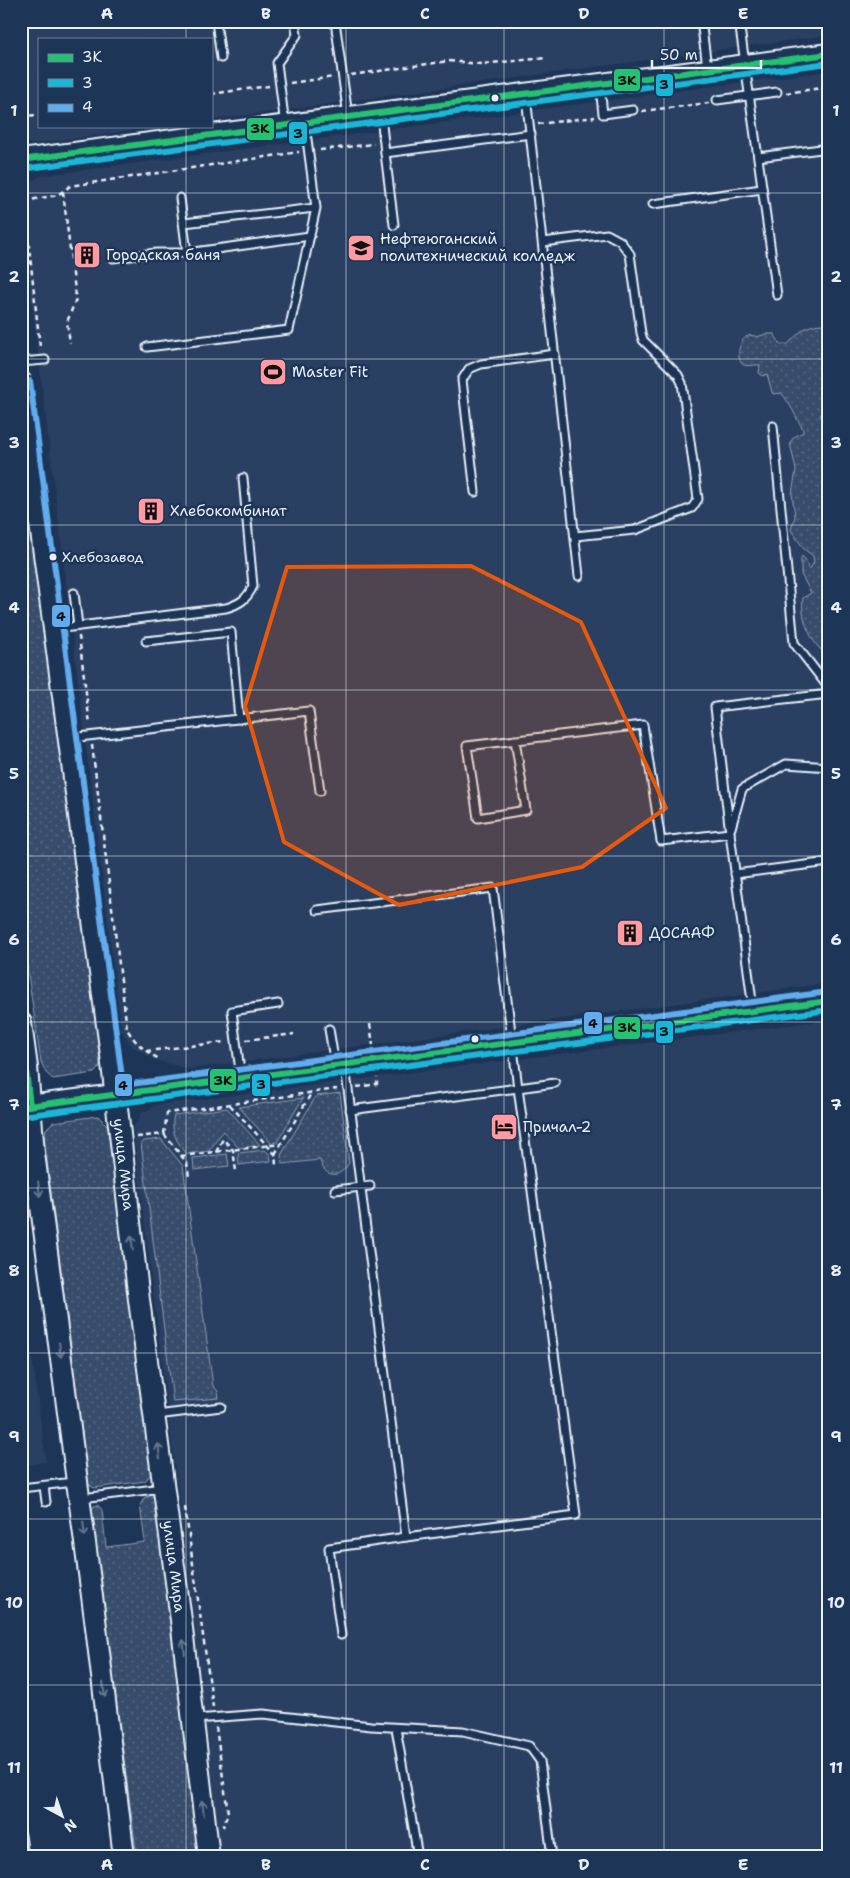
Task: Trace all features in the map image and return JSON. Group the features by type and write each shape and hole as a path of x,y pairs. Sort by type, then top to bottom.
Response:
{"main road":[{"path":"21,160 829,54"},
{"name":"улица Мира","path":"21,382 115,1095 209,1857"},
{"path":"26,1106 340,1067 829,1001"},
{"path":"21,1024 26,1106 34,1153 78,1490 124,1857"}],"lane":[{"path":"216,21 221,58"},
{"path":"147,347 289,330 315,208 308,152 280,85 277,63 297,35 295,21"},
{"path":"335,21 348,117"},
{"path":"738,21 746,65 777,295"},
{"path":"702,28 708,70"},
{"path":"600,84 603,114 633,111"},
{"path":"718,101 778,93"},
{"path":"526,94 579,576"},
{"path":"381,113 394,225"},
{"path":"385,153 531,134"},
{"path":"758,157 829,148"},
{"path":"653,204 762,189"},
{"path":"180,198 187,252"},
{"path":"184,223 315,208"},
{"path":"543,242 607,234 620,241 630,254 643,340 678,376 682,383 698,499 692,508 635,530 575,536"},
{"path":"112,258 157,252 187,252 310,236"},
{"path":"475,492 462,380 469,369 481,364 555,354"},
{"path":"21,362 45,360"},
{"path":"773,426 794,643 829,688"},
{"path":"55,629 226,608 236,606 244,601 253,586 243,478"},
{"path":"74,593 78,626"},
{"path":"146,641 231,632 239,719"},
{"path":"753,1011 715,708 829,694"},
{"path":"69,738 309,711 320,791"},
{"path":"515,740 526,810 478,818 467,746 515,740 643,725 661,841 730,833"},
{"path":"730,833 742,789 786,764 829,767"},
{"path":"735,874 829,862"},
{"path":"317,910 493,888 512,1044 576,1514 329,1548 341,1635"},
{"path":"241,1079 232,1011 278,1004"},
{"path":"329,1030 347,1088 406,1537"},
{"path":"350,1110 555,1083"},
{"path":"335,1190 370,1186"},
{"path":"154,1416 221,1407"},
{"path":"44,1486 46,1502"},
{"path":"21,1488 44,1486 78,1490 164,1488"},
{"path":"192,1719 263,1714 371,1726 464,1731 529,1746 540,1761 552,1857"},
{"path":"396,1728 418,1857"},
{"path":"21,1835 24,1857"}],"path":[{"path":"212,94 449,62 481,64 546,58"},
{"path":"778,93 829,87"},
{"path":"633,111 718,101"},
{"path":"21,116 38,115"},
{"path":"530,125 604,116"},
{"path":"40,347 23,200 58,195 70,186 384,143"},
{"path":"63,192 76,299 67,322 70,343"},
{"path":"78,626 127,1029 135,1042 145,1051 161,1060"},
{"path":"189,1177 186,1163 164,1134 167,1113 378,1084 370,1024"},
{"path":"145,1051 294,1034"},
{"path":"276,1166 275,1154 312,1092"},
{"path":"230,1105 275,1154"},
{"path":"136,1137 164,1134"},
{"path":"216,1152 223,1139 233,1150 236,1171"},
{"path":"181,1156 281,1144"},
{"path":"184,1502 228,1813 221,1833"}],"highlighted area":[{"path":"471,566 581,622 666,808 582,867 399,905 284,842 245,706 287,567"}],"shaded area":[{"path":"21,21 829,21 829,35 212,120 212,38 38,38 38,128 148,128 32,144 21,140"},
{"path":"829,71 829,983 189,1069 155,1060 132,1046 121,1030 21,214 21,193 25,183 41,176"},
{"path":"822,324 829,325 829,412 822,412 820,416 829,428 829,650 821,650 806,626 802,604 803,598 811,593 801,574 801,558 802,556 805,559 809,570 814,562 813,556 804,549 791,530 795,516 792,494 796,470 790,443 794,437 803,432 803,429 781,393 773,394 767,374 763,376 759,373 760,365 744,365 739,357 740,346 746,337 751,335 757,337 774,334 781,345 788,344 806,328"},
{"path":"21,436 102,1056 99,1068 94,1073 53,1079 46,1073 41,1062 21,927"},
{"path":"829,1020 829,1857 221,1857 133,1128 142,1113 157,1105"},
{"path":"340,1093 349,1163 345,1168 337,1174 333,1174 325,1170 320,1160 282,1164 281,1155 316,1096"},
{"path":"303,1098 277,1142 271,1143 239,1107"},
{"path":"227,1108 260,1145 239,1148 223,1131 209,1151 187,1154 175,1136 173,1127 174,1115"},
{"path":"98,1116 109,1127 152,1473 145,1481 94,1488 88,1484 44,1138 46,1129 53,1122"},
{"path":"161,1139 183,1166 213,1386 218,1391 219,1398 173,1402 141,1143"},
{"path":"265,1150 270,1155 271,1161 239,1165 238,1153"},
{"path":"227,1154 229,1166 194,1170 193,1158"},
{"path":"25,1303 46,1462 21,1466 21,1304"},
{"path":"155,1496 202,1857 137,1857 91,1511 94,1506 98,1505 102,1510 106,1547 145,1542 140,1505 145,1497"}],"transit line":[{"name":"3К","path":"21,160 829,54"},
{"name":"3","path":"22,169 829,63"},
{"name":"4","path":"30,381 123,1085 828,992"},
{"name":"3К","path":"21,1107 829,1001"},
{"name":"3","path":"22,1116 829,1010"},
{"name":"3К","path":"21,1025 30,1106"}],"place":[{"name":"Нефтеюганский политехнический колледж","path":"361,248"},
{"name":"Городская баня","path":"87,255"},
{"name":"Master Fit","path":"273,372"},
{"name":"Хлебокомбинат","path":"151,511"},
{"name":"Хлебозавод","path":"53,557"},
{"name":"ДОСААФ","path":"630,933"},
{"name":"Причал-2","path":"504,1127"}]}
